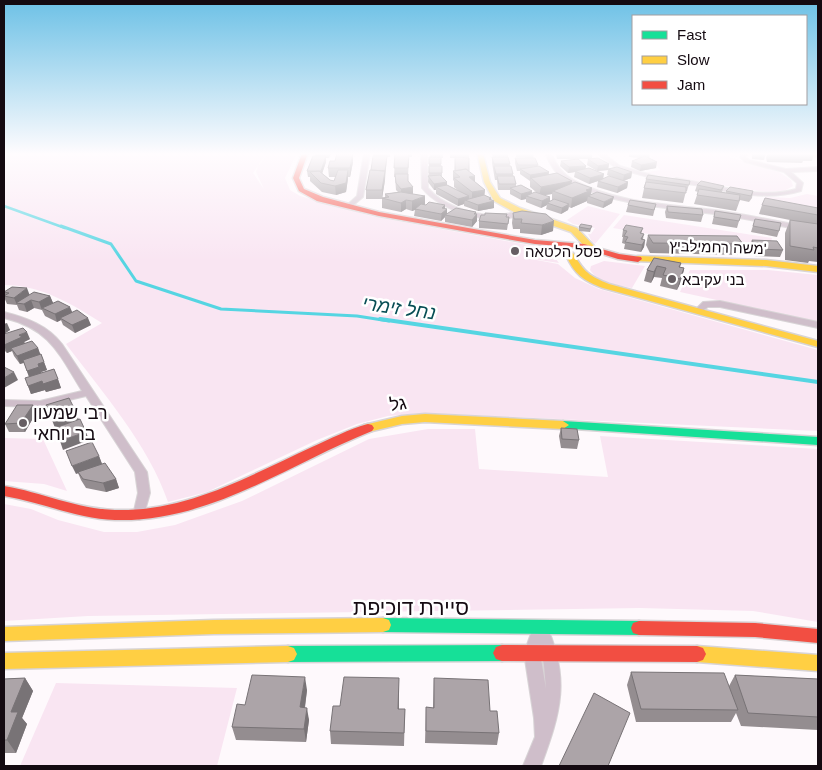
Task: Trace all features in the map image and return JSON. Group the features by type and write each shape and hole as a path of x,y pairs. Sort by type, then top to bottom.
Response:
{"street":[{"path":"301,189 320,199 388,216 571,249"},
{"path":"348,207 360,197 361,189"},
{"path":"426,189 438,200 485,216 506,216 523,212"},
{"path":"490,189 506,204 580,234 592,253 576,270"},
{"path":"593,189 607,195 644,203 730,214 818,231"},
{"path":"729,189 761,194 783,194 799,189"},
{"path":"571,249 578,240 574,230"},
{"path":"571,249 576,270 588,279 606,286 818,344"},
{"name":"משה רחמילביץ'","path":"571,249 663,261 766,263 818,270"},
{"path":"698,311 706,304 720,304 818,325"},
{"path":"4,316 28,321 49,334 89,392 141,472 144,493 139,515"},
{"path":"4,403 40,404 89,392"},
{"name":"גל","path":"4,491 52,500 84,511 107,515 139,515 166,512 211,498 338,440 370,428 401,420 463,419 818,441"},
{"name":"סיירת דוכיפת","path":"4,634 84,630 405,625 714,628 771,630 818,636"},
{"path":"540,626 532,653 542,718 541,745"},
{"path":"532,766 551,718 554,698 555,676 551,653 540,626"},
{"path":"4,661 416,652 724,655 818,663"}],"shaded area":[{"path":"4,189 290,189 300,196 371,216 549,250 559,263 526,258 558,264 575,278 599,289 818,350 818,431 423,413 388,416 357,424 317,440 207,492 168,502 137,439 66,344 102,323 56,297 31,288 4,285"},
{"path":"745,189 788,189 784,191 765,192"},
{"path":"807,194 818,196 818,216 761,205 765,197 790,198"},
{"path":"588,206 620,214 595,244 588,234 591,234 595,228 573,224 567,220"},
{"path":"624,215 772,238 770,246 651,241 649,234 613,228"},
{"path":"604,261 645,266 632,288 609,283 598,278 590,270 591,266"},
{"path":"690,270 768,270 818,275 818,322 680,292"},
{"path":"428,429 475,429 479,469 608,477 600,436 818,449 818,622 753,611 640,608 88,616 4,621 4,504 31,509 58,520 104,532 137,532 175,525 242,501 369,439"},
{"path":"4,438 43,439 67,491 44,484 4,481"},
{"path":"56,683 237,688 217,766 20,766"}],"building":[{"path":"366,189 382,189 382,190"},
{"path":"440,189 455,189 469,196 458,199"},
{"path":"468,189 485,190 472,192"},
{"path":"512,189 528,189 532,191 521,194"},
{"path":"558,189 589,189 586,190 589,191 572,198 553,191"},
{"path":"652,189 686,189 686,193"},
{"path":"699,189 740,195 739,201 697,195"},
{"path":"728,189 741,189 753,191 751,196 726,191"},
{"path":"401,192 425,196 401,203 382,198 389,197 385,194"},
{"path":"535,192 550,197 542,201 526,196"},
{"path":"597,192 614,197 604,202 588,196"},
{"path":"484,195 494,201 478,205 465,200"},
{"path":"765,198 818,208 818,215 762,205"},
{"path":"554,199 569,204 562,208 547,203"},
{"path":"630,200 656,204 654,210 628,205"},
{"path":"429,202 445,205 442,208 447,209 441,214 415,209 421,204 426,205"},
{"path":"667,206 702,209 703,215 668,212"},
{"path":"456,208 476,212 474,214 477,214 472,220 445,215"},
{"path":"522,211 546,214 554,221 542,225 521,223 522,219 514,219 513,213"},
{"path":"715,211 741,215 739,221 714,217"},
{"path":"485,213 507,214 506,217 509,217 508,224 479,221 481,215 485,215"},
{"path":"755,219 781,223 779,231 753,226"},
{"path":"790,220 818,224 818,248 813,247 814,250 790,246"},
{"path":"581,224 592,226 590,229 579,227"},
{"path":"626,225 643,228 640,233 644,234 641,239 645,240 642,245 625,242 628,237 624,236 627,231 623,230"},
{"path":"648,235 737,236 743,244 653,243"},
{"path":"752,240 777,241 783,250 757,249"},
{"path":"654,258 681,263 679,267 684,268 680,279 663,275 666,268 657,266 654,272 647,270"},
{"path":"12,287 27,288 14,298 4,296 9,293 4,292"},
{"path":"34,292 50,296 39,302 31,300 24,304 16,303"},
{"path":"58,301 70,307 55,314 42,308"},
{"path":"77,310 88,318 72,325 60,318"},
{"path":"23,328 27,332 19,335 22,337 4,345 4,334"},
{"path":"32,341 38,348 17,356 11,348"},
{"path":"41,354 44,362 38,364 39,367 27,371 23,360"},
{"path":"4,367 14,372 4,378"},
{"path":"54,369 58,379 43,384 42,381 28,386 25,378"},
{"path":"69,398 76,412 52,420 46,405"},
{"path":"17,405 33,405 21,423 5,424"},
{"path":"80,419 86,432 60,441 55,428"},
{"path":"561,428 577,429 579,440 562,439"},
{"path":"92,442 99,456 72,466 66,451"},
{"path":"105,463 116,479 103,483 83,479 78,472"},
{"path":"631,672 724,673 738,710 641,709"},
{"path":"252,675 305,677 300,707 307,708 304,729 232,727 237,704 245,705"},
{"path":"735,675 818,679 818,717 748,713"},
{"path":"344,677 399,678 398,709 405,709 404,733 330,731 333,706 340,706"},
{"path":"25,678 11,712 18,712 7,740 4,740 4,679"},
{"path":"434,678 488,680 490,711 497,711 499,733 426,731 426,707 434,708"},
{"path":"594,693 630,713 608,766 559,766"}],"waterway":[{"name":"נחל זימרי","path":"4,206 65,228"},
{"name":"נחל זימרי","path":"61,226 111,244 136,281 221,309 357,316 389,321"},
{"name":"נחל זימרי","path":"380,319 818,382"}],"traffic: fast":[{"path":"563,425 818,441"},
{"path":"383,625 639,628"},
{"path":"288,654 502,653"}],"traffic: slow":[{"path":"491,189 497,199 517,210 574,230 591,248"},
{"path":"570,255 580,272 593,281 606,286 818,344"},
{"path":"638,259 766,263 818,269"},
{"path":"368,428 402,420 425,418 563,425"},
{"path":"4,634 214,627 383,625"},
{"path":"4,661 288,654"},
{"path":"697,654 818,663"}],"traffic: jam":[{"path":"301,189 320,199 379,214 535,242 584,246 618,256 638,259"},
{"path":"4,491 32,496 101,514 149,514 182,508 214,497 337,440 368,428"},
{"path":"639,628 755,630 818,636"},
{"path":"502,653 697,654"}],"place":[{"name":"פסל הלטאה","path":"515,251"},
{"name":"בני עקיבא","path":"672,279"},
{"name":"רבי שמעון בר יוחאי","path":"23,423"}]}
